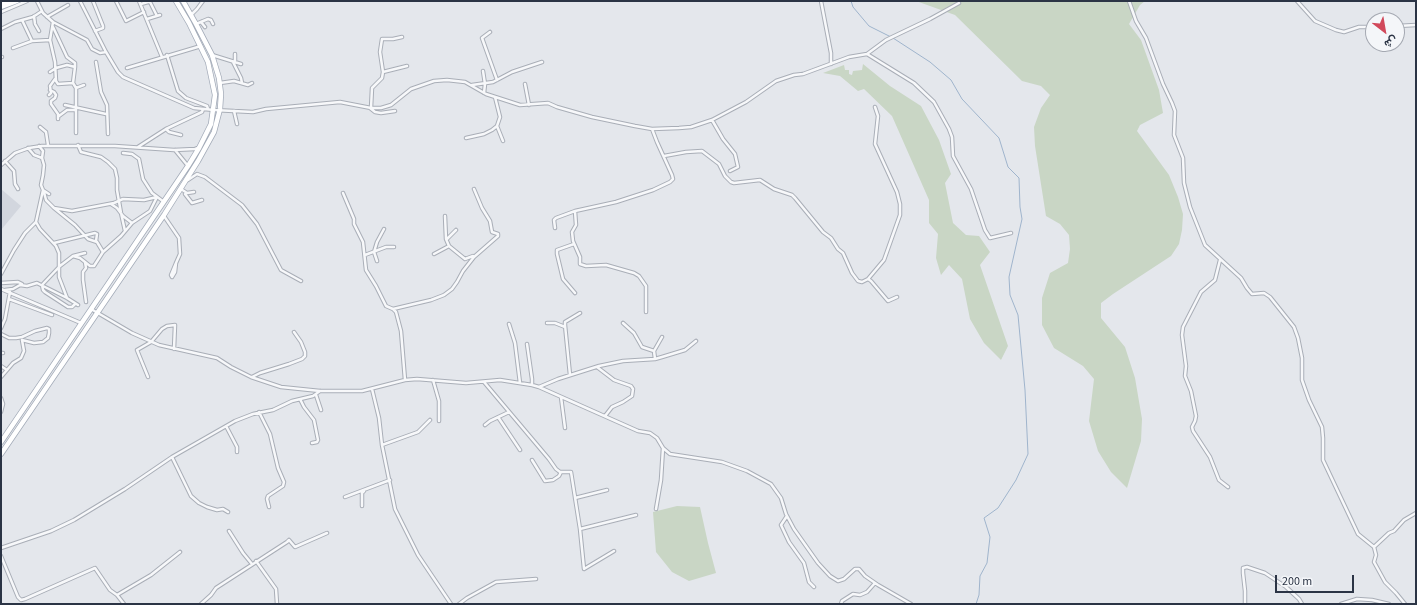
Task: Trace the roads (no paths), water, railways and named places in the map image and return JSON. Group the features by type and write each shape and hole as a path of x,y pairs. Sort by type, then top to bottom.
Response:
{"main road":[{"path":"1,3 6,1"},
{"path":"1,7 16,1"},
{"path":"1,442 92,310 188,166 200,147 211,124 211,110 216,95 208,62 201,46 176,1"},
{"path":"1,454 164,215 198,161 214,132 220,110 220,83 212,55 199,23 183,1"}],"street":[{"path":"1,12 27,1"},
{"path":"37,1 47,17 87,40 92,49 100,53 106,52"},
{"path":"80,1 106,52 122,77 194,108 253,112 266,109 340,102 371,108 381,108 391,105 411,89 434,82 447,80 472,85 484,93 520,105 548,103 592,117 652,129 691,127 712,120 746,102 776,81 794,75 803,74 850,57 867,54 886,40 959,3"},
{"path":"93,1 103,26 103,28 95,31"},
{"path":"116,1 126,21 144,12"},
{"path":"139,1 162,57"},
{"path":"191,14 203,1"},
{"path":"821,1 831,64"},
{"path":"1129,1 1136,21 1146,38 1163,84 1172,103 1174,111 1174,135 1183,158 1184,183 1190,207 1205,245 1241,278 1252,294 1264,293 1270,297 1294,327 1302,358 1302,380 1309,400 1322,427 1323,460 1358,534 1374,547 1376,555 1374,562 1385,582 1396,592 1405,604"},
{"path":"1297,1 1315,21 1336,30 1344,32 1365,28"},
{"path":"140,4 150,2 156,16"},
{"path":"47,17 68,5"},
{"path":"1,29 15,22 34,16 42,11"},
{"path":"147,19 160,15"},
{"path":"34,16 35,24 39,31"},
{"path":"199,23 210,19 213,24"},
{"path":"22,20 32,41"},
{"path":"54,22 50,40 55,68 55,79 58,84 72,83"},
{"path":"199,23 205,27"},
{"path":"1405,26 1416,25"},
{"path":"52,27 69,59 74,63 75,67 72,83 76,88 76,133"},
{"path":"490,32 482,38 489,54 497,80"},
{"path":"395,111 381,113 375,112 371,108 372,88 382,78 383,72 380,52 382,40 402,37"},
{"path":"13,48 32,41 50,40"},
{"path":"127,68 201,46"},
{"path":"235,54 234,62 242,83"},
{"path":"867,54 914,83 934,102 949,129 952,137 953,156 971,189 985,230 990,238 1011,233"},
{"path":"167,55 178,91 186,98 207,106 211,110"},
{"path":"212,55 241,64"},
{"path":"68,65 69,59"},
{"path":"96,62 101,92 107,105 106,114 108,134"},
{"path":"472,85 485,84 497,80 512,72 542,62"},
{"path":"50,72 55,68 68,65 75,67"},
{"path":"383,72 407,66"},
{"path":"483,71 485,84 484,93"},
{"path":"49,95 51,93 50,86 55,79"},
{"path":"220,83 252,83"},
{"path":"525,84 529,105"},
{"path":"76,88 84,85"},
{"path":"50,90 55,93 56,97 51,104 58,118 67,110 76,109"},
{"path":"466,138 484,134 497,126 500,117 494,97"},
{"path":"65,105 76,109 106,114"},
{"path":"664,156 702,151 719,164 731,182 734,183 760,180 774,189 792,195 823,232 831,238 838,249 843,253 852,274 858,281 862,282 868,280 884,260 900,215 897,192 875,144 878,116 875,107"},
{"path":"137,147 166,129 202,112 203,109"},
{"path":"234,111 237,124"},
{"path":"712,120 723,139 735,154 738,167 730,171"},
{"path":"497,126 503,141"},
{"path":"40,127 46,132 48,145"},
{"path":"166,129 169,132 181,135"},
{"path":"555,228 554,220 556,218 616,202 653,190 670,182 672,175 652,129"},
{"path":"18,189 15,184 14,171 3,163 15,153 28,148 48,145 137,147 174,150 195,149 200,147"},
{"path":"78,145 82,153 101,157 115,169 117,190 125,231"},
{"path":"39,146 43,151 42,158 44,162 44,170 41,185 46,200 75,225 89,240 96,241 103,252"},
{"path":"28,148 34,155 42,158"},
{"path":"174,150 188,166"},
{"path":"123,153 132,154 139,159 143,179 151,192 164,202"},
{"path":"184,183 197,174 205,176 242,205 257,224 281,270 301,280"},
{"path":"180,189 187,193 194,192"},
{"path":"393,309 431,300 444,295 452,289 474,257 498,236 498,234 492,232 490,221 482,208 474,189"},
{"path":"43,190 49,194"},
{"path":"1,274 7,259 36,222 43,190"},
{"path":"343,192 354,220 354,224 363,242 366,270 386,306 396,312 401,331 405,380"},
{"path":"187,193 186,194 192,203 202,200"},
{"path":"54,208 72,211 119,200 144,200 157,197"},
{"path":"73,256 85,261 90,266 94,266 103,252 132,223 150,211 157,197"},
{"path":"111,203 132,223"},
{"path":"575,212 576,225 572,232 574,244 580,257 580,264 586,266 606,265 634,273 639,276 646,286 646,312"},
{"path":"164,215 179,238 180,254 176,263 171,275 172,277 175,272 176,263"},
{"path":"445,216 446,239 449,246 465,259 471,256 474,257"},
{"path":"36,222 40,229 54,243 60,254 59,277 67,298"},
{"path":"377,261 374,252 377,242 384,230"},
{"path":"446,239 456,230"},
{"path":"54,243 96,233 98,235 96,241"},
{"path":"574,244 557,250 557,254 563,279 575,293"},
{"path":"434,254 449,246"},
{"path":"365,255 386,247 394,247"},
{"path":"42,285 60,266 73,256 85,253"},
{"path":"1220,260 1215,280 1201,292 1183,327 1182,335 1186,366 1184,376 1191,391 1196,416 1196,421 1192,427 1193,431 1210,457 1219,480 1228,487"},
{"path":"85,261 86,268 83,272 83,280 86,302"},
{"path":"868,280 876,286 888,301 897,297"},
{"path":"1,283 18,282 27,286 37,283 42,285 67,298 76,305 69,308 42,290 42,285"},
{"path":"1,328 5,319 11,291 22,285"},
{"path":"1,289 11,291 82,323"},
{"path":"9,299 52,315"},
{"path":"92,310 159,346 217,358 251,377 281,387 346,392 372,389 405,380 417,379 466,383 500,380 539,387 638,431 650,433 657,438 663,448 670,454 722,462 747,471 771,484 781,498 787,516 794,529 818,563 830,576 838,581 844,579 855,569 859,569 865,576 875,583 911,604"},
{"path":"570,376 565,322 580,313"},
{"path":"547,323 555,323 565,327"},
{"path":"623,323 634,334 642,347 654,351"},
{"path":"509,324 515,343 520,383"},
{"path":"148,377 136,350 151,342 162,329 167,326 175,325 174,349"},
{"path":"1,334 9,338 22,338 34,343 43,342 48,338 49,329 47,328 35,331 22,338"},
{"path":"251,377 302,359 305,356 305,352 294,332"},
{"path":"655,359 654,351 662,337"},
{"path":"1,377 13,363 22,358 24,350 22,338"},
{"path":"539,387 597,367 623,362 655,359 685,350 696,341"},
{"path":"527,344 532,385"},
{"path":"1,366 7,370"},
{"path":"597,367 614,380 631,386 633,389 632,396 612,407 605,416"},
{"path":"433,380 439,401 439,421"},
{"path":"484,382 556,468 562,472 571,472 580,529 584,569 614,551"},
{"path":"372,389 379,418 382,445 395,509 418,555 451,604"},
{"path":"1,548 51,531 74,520 125,489 172,457 235,420 259,412 273,410 316,394 320,391"},
{"path":"316,394 321,410"},
{"path":"561,396 565,428"},
{"path":"1,398 3,404 1,410"},
{"path":"300,399 314,420 318,440 317,442 312,443"},
{"path":"259,412 270,434 278,468 284,482 283,486 268,496 267,499 269,507"},
{"path":"485,425 509,412"},
{"path":"498,417 520,450"},
{"path":"382,445 418,432 430,420"},
{"path":"226,426 237,447 237,452"},
{"path":"656,509 661,480 663,448"},
{"path":"172,457 190,496 207,507 217,510 223,509 228,512"},
{"path":"532,460 545,481 553,480 562,472"},
{"path":"345,497 390,480"},
{"path":"362,506 362,493 364,490"},
{"path":"575,498 607,490"},
{"path":"1374,547 1394,531 1404,520 1416,513"},
{"path":"580,529 636,515"},
{"path":"787,516 781,525 789,542 804,563 809,582 814,587"},
{"path":"229,531 252,564"},
{"path":"202,604 216,588 290,540 295,547 327,534"},
{"path":"117,595 150,575 180,552"},
{"path":"1,556 18,597 21,600 95,568 110,590 117,595 124,604"},
{"path":"256,561 276,589 277,604"},
{"path":"1245,604 1246,600 1243,568 1247,567 1265,573 1286,588 1299,599 1302,604"},
{"path":"458,604 496,582 536,579"},
{"path":"841,604 842,601 853,594 860,595 868,592 875,583"},
{"path":"1341,604 1357,599 1372,600 1388,604"}],"waterway":[{"path":"851,1 853,7 869,26 891,37"},
{"path":"893,38 930,62 951,80 962,99 999,138 1008,167 1019,178 1022,219 1009,277 1010,295 1018,315 1025,390 1028,454 1016,480 998,508 984,518 990,537 987,563 980,576 979,595 976,604"}]}
